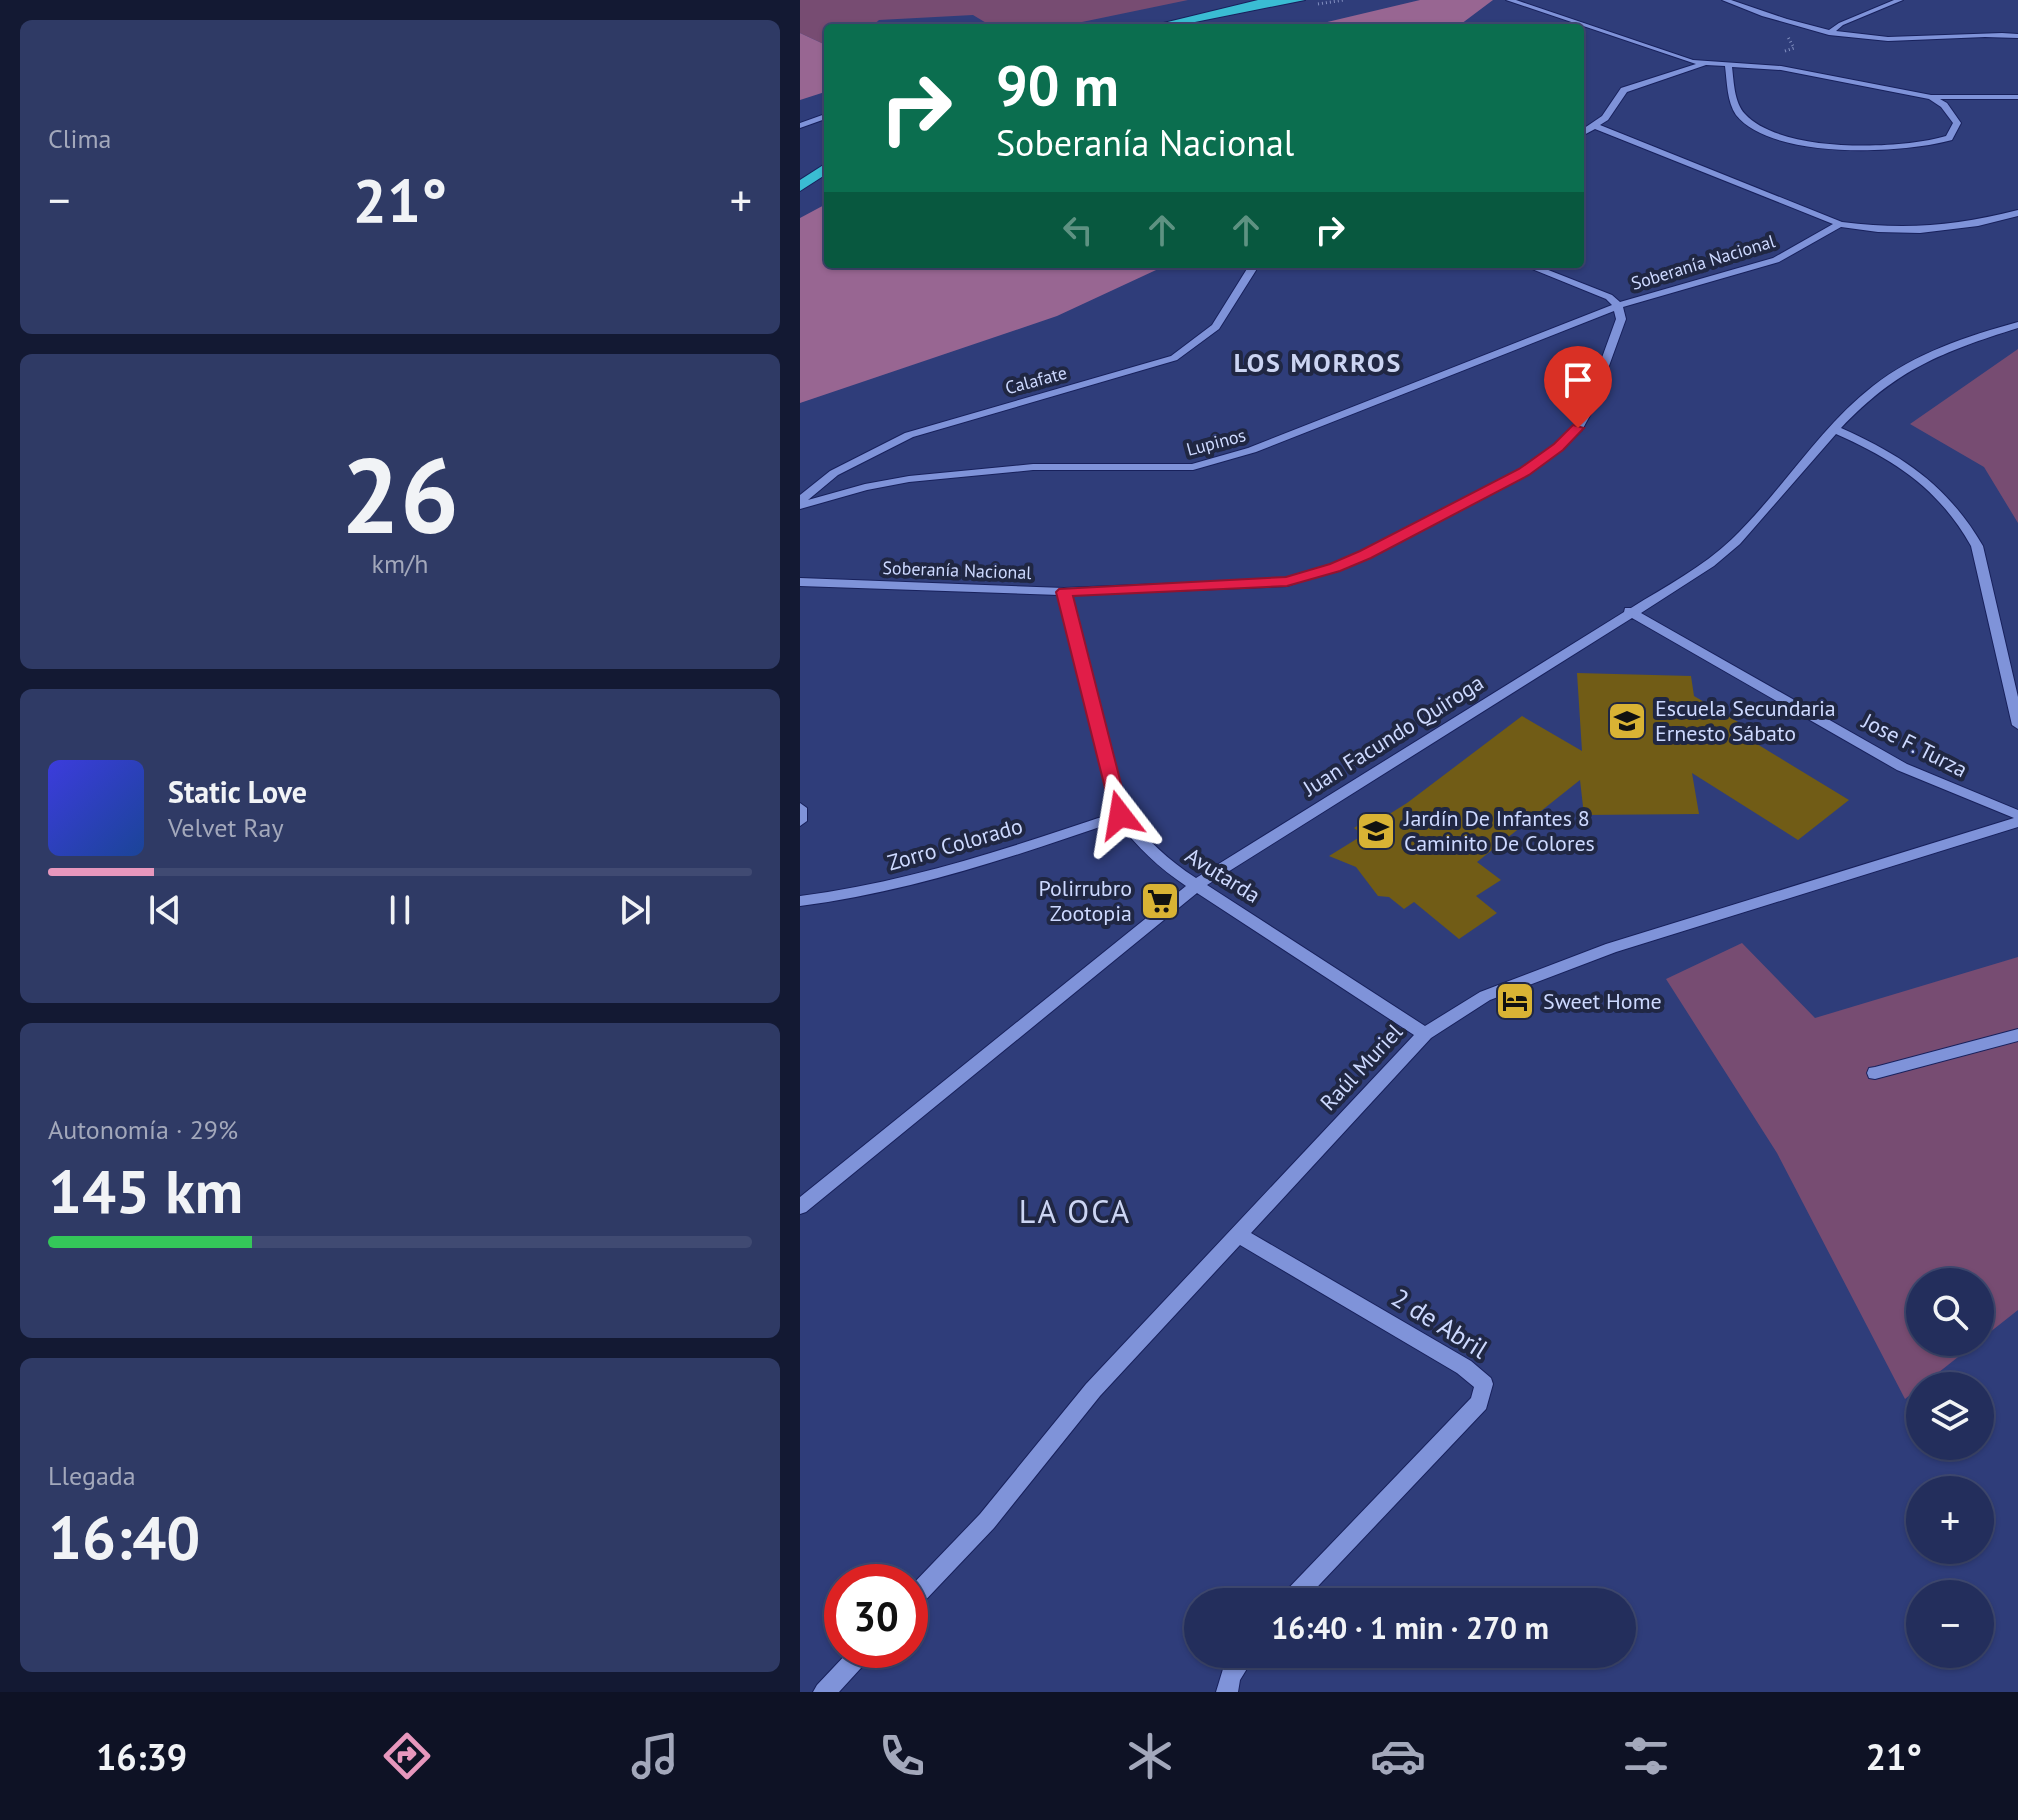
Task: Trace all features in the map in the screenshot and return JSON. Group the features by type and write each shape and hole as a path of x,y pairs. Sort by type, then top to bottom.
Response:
{"highway":[{"path":"1167,24 1274,0"},
{"path":"1203,16 1299,0"},
{"path":"800,187 824,169"}],"street":[{"path":"1509,0 1579,24"},
{"path":"1829,33 1841,24 1900,0"},
{"path":"1731,1 1798,26 1829,33 1891,39 1961,33 2017,34"},
{"path":"1584,26 1676,57 1706,63 1781,68 1931,97 2018,97"},
{"path":"1584,133 1605,118 1624,90 1706,63"},
{"path":"1728,65 1738,111 1759,130 1779,137 1840,147 1916,147 1949,138 1957,123 1944,105 1931,97"},
{"path":"800,126 824,117"},
{"path":"1595,126 1840,224 1920,230 1978,223 2018,213"},
{"name":"Soberanía Nacional","path":"801,582 1064,592 1287,582 1366,555 1524,472 1559,447 1578,428 1588,410 1621,319 1618,306 1776,260 1840,224"},
{"name":"Calafate","path":"800,504 834,473 909,435 1174,358 1216,327 1253,268"},
{"path":"1535,268 1609,297 1618,306"},
{"name":"Lupinos","path":"800,504 865,487 983,470 1193,467 1252,450 1618,306"},
{"name":"Juan Facundo Quiroga","path":"800,1207 1198,884 1629,611 1710,564 1733,546 1836,430 1878,388 1905,369 2018,325"},
{"path":"1836,430 1873,445 1912,470 1936,489 1968,528 1977,546 2018,722"},
{"name":"Avutarda","path":"1064,592 1120,815 1140,841 1168,867 1425,1034"},
{"name":"Jose F. Turza","path":"1629,611 1902,767 1945,788 2018,815"},
{"path":"800,808 800,821"},
{"name":"Zorro Colorado","path":"800,901 838,898 901,884 1032,846 1120,815"},
{"name":"Raúl Muriel","path":"928,1583 987,1521 1093,1390 1425,1034 1485,996 1598,952 2018,822"},
{"path":"1875,1073 2018,1035"},
{"name":"2 de Abril","path":"1237,1234 1464,1367 1484,1384 1479,1403 1302,1588"},
{"path":"824,1692 847,1668"},
{"path":"1227,1692 1230,1676 1236,1668"}],"path":[{"path":"1749,65 1756,59 1794,48 1783,29 1798,26"}],"shaded area":[{"path":"800,0 1188,0 1072,24 988,24 973,15 879,20 874,24 824,24 824,44 800,33"},
{"path":"1420,0 1493,0 1461,24 1319,24"},
{"path":"800,33 824,44 824,92 800,100"},
{"path":"824,205 824,268 1160,268 1057,316 800,403 800,218"},
{"path":"2018,349 2018,523 1984,467 1910,424"},
{"path":"1742,943 1815,1018 2018,957 2018,1310 1994,1329 1994,1268 1906,1268 1906,1356 1959,1356 1939,1372 1906,1372 1905,1399 1777,1153 1666,979"}],"building":[{"path":"1577,673 1691,676 1694,696 1755,732 1747,738 1849,800 1798,840 1692,773 1699,814 1584,815 1580,780 1477,862 1501,880 1476,896 1497,913 1459,939 1414,902 1404,909 1389,897 1378,896 1356,867 1329,856 1363,835 1354,828 1377,813 1383,818 1407,803 1522,716 1582,751"}],"place":[{"name":"Escuela Secundaria Ernesto Sábato","path":"1627,721"},
{"name":"Jardín De Infantes 8 Caminito De Colores","path":"1376,831"},
{"name":"Polirrubro Zootopia","path":"1160,901"},
{"name":"Sweet Home","path":"1515,1001"}],"district":[{"name":"LOS MORROS","path":"1318,362"},
{"name":"LA OCA","path":"1075,1211"}],"route":[{"path":"1120,815 1064,592 1287,582 1335,567 1366,555 1524,472 1559,447 1578,428"}]}
